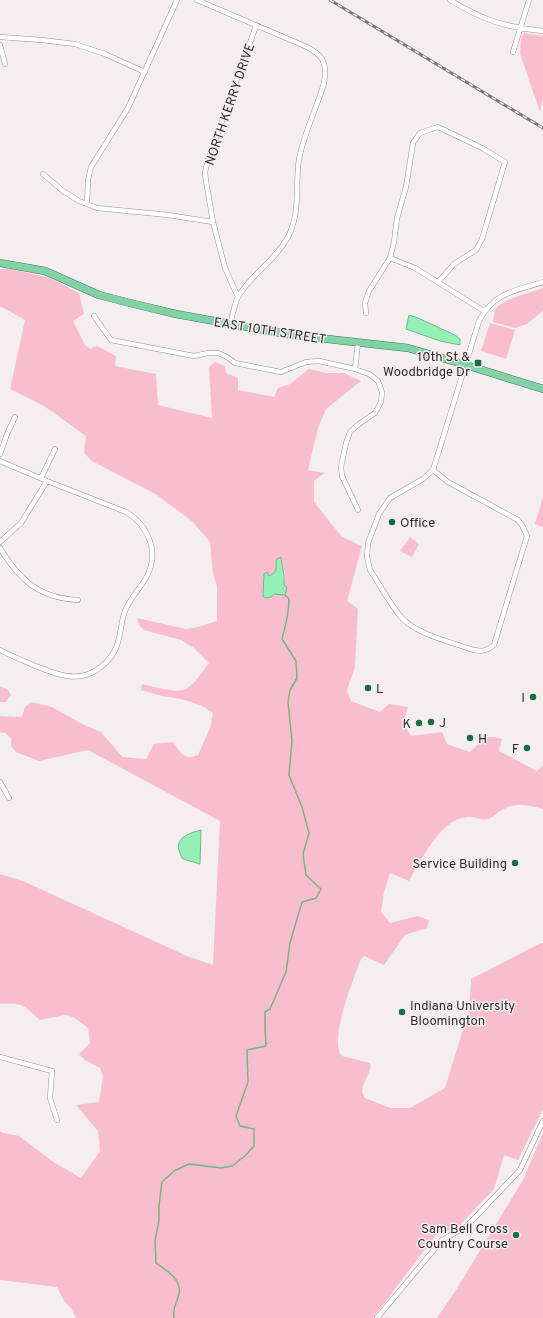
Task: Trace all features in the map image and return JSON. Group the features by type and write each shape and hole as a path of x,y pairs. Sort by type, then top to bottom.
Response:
{"main road":[{"name":"EAST 10TH STREET","path":"0,263 45,271 99,295 114,300 176,314 312,338 408,348 543,389"}],"street":[{"path":"87,204 88,180 91,167 128,108 177,0"},
{"path":"197,0 314,51 320,56 325,66 324,84 299,159 297,203 291,229 279,251 250,281 238,297 230,324"},
{"path":"450,0 483,18 520,29 543,31"},
{"path":"513,52 529,0"},
{"name":"NORTH KERRY DRIVE","path":"238,297 222,260 213,222 206,181 206,167 256,26"},
{"path":"0,37 75,44 105,54 145,72"},
{"path":"0,45 5,64"},
{"path":"366,313 365,303 369,291 390,258 397,218 406,187 412,143 420,134 438,127 482,148 505,162 482,239 476,250 454,264 438,282"},
{"path":"43,174 63,191 97,208 168,215 213,222"},
{"path":"390,258 415,268 484,312"},
{"path":"433,470 448,482 518,520 522,524 528,536 494,645 489,650 474,650 428,635 401,618 370,570 367,562 367,552 375,522 390,498 423,479 433,470 479,321 484,312 490,304 508,293 543,282"},
{"path":"94,316 111,340 194,356 208,353 218,353 235,363 281,372 306,362 319,361 356,369 369,374 378,381 382,392 381,402 375,413 350,432 341,466 342,476 358,510"},
{"path":"356,369 358,343"},
{"path":"0,454 15,417"},
{"path":"41,478 54,449"},
{"path":"0,461 120,509 133,516 141,524 150,539 152,557 150,569 143,583 126,609 115,651 104,665 91,673 78,677 62,676 20,660 0,650"},
{"path":"0,542 21,523 47,481"},
{"path":"0,548 21,578 32,586 54,596 78,600"},
{"path":"0,782 9,798"},
{"path":"0,1057 52,1071 50,1098 57,1120"},
{"path":"377,1318 442,1240 467,1226 520,1170 543,1121"}],"shaded area":[{"path":"524,33 543,36 543,99 540,112 520,54 521,38"},
{"path":"0,269 11,269 50,278 79,293 84,314 73,321 85,345 90,349 97,346 116,356 115,366 156,374 158,405 212,418 209,367 215,362 225,366 226,373 238,378 238,390 274,397 278,388 290,384 309,369 326,373 344,373 361,381 326,409 318,428 308,470 325,473 314,481 314,502 342,537 362,546 347,601 358,609 355,667 347,690 351,701 380,712 389,704 408,707 403,723 411,736 442,732 447,744 470,752 486,737 494,737 502,739 499,751 537,771 543,765 543,809 518,805 502,810 488,819 467,817 457,820 448,825 432,842 409,881 390,873 384,892 381,912 390,923 417,916 429,920 427,928 405,935 384,965 364,956 361,959 348,994 338,1037 339,1048 342,1056 370,1063 369,1072 362,1089 365,1098 391,1108 410,1108 445,1088 469,1010 471,979 543,943 543,1109 518,1160 504,1155 494,1189 459,1226 435,1236 373,1318 76,1318 71,1308 64,1301 57,1287 0,1280 0,1131 19,1136 52,1161 81,1178 100,1151 98,1131 76,1105 99,1102 103,1076 100,1068 85,1060 79,1054 90,1043 88,1028 73,1017 65,1015 40,1020 23,1006 14,1004 0,1004 0,874 23,881 187,956 213,965 220,821 88,750 39,761 16,752 11,746 11,738 5,733 0,732 0,716 22,717 25,707 31,702 52,707 84,725 101,732 123,757 146,759 154,744 173,742 180,752 186,756 193,757 198,755 210,728 213,713 200,705 141,690 142,684 176,691 186,689 195,681 209,663 194,648 181,640 144,630 139,625 137,618 186,629 217,621 217,586 213,574 210,542 193,522 157,495 92,461 84,453 86,436 44,406 10,389 25,320 0,306","holes":["277,560 282,565 285,573 284,585 278,593 271,597 267,573 269,576 275,572"]},
{"path":"543,288 543,311 527,324 515,328 493,322 495,309 500,305 518,296"},
{"path":"409,315 455,335 460,339 460,345 440,341 406,329"},
{"path":"490,323 515,330 506,359 481,351"},
{"path":"543,497 543,527 535,524"},
{"path":"410,537 419,544 412,557 400,551"},
{"path":"281,557 284,585 287,587 285,595 274,594 271,597 265,598 263,596 264,574 267,572 269,576 274,573 276,570 276,560"},
{"path":"0,686 7,689 11,695 6,702 0,702"},
{"path":"201,830 200,864 183,859 178,847 179,843 185,836"},
{"name":"Sam Bell Cross Country Course","path":"543,1133 543,1318 437,1318 456,1290 523,1180"}],"waterway":[{"path":"174,1318 174,1308 179,1294 178,1284 176,1279 156,1263 155,1241 159,1220 162,1182 174,1171 189,1164 221,1168 232,1166 245,1156 254,1146 254,1129 240,1126 236,1116 248,1082 247,1050 266,1046 265,1012 270,1009 286,972 290,943 302,902 316,898 321,889 306,875 303,854 309,833 302,807 289,775 292,741 288,702 290,690 297,678 296,661 282,639 289,604 289,599 285,595"}],"railway":[{"path":"330,0 543,128"}],"place":[{"name":"10th St & Woodbridge Dr","path":"478,363"},
{"name":"Office","path":"392,522"},
{"name":"L","path":"368,688"},
{"name":"I","path":"533,697"},
{"name":"J","path":"431,722"},
{"name":"K","path":"419,723"},
{"name":"H","path":"470,738"},
{"name":"F","path":"527,748"},
{"name":"Service Building","path":"515,863"},
{"name":"Indiana University Bloomington","path":"402,1012"},
{"name":"Sam Bell Cross Country Course","path":"516,1235"}]}
